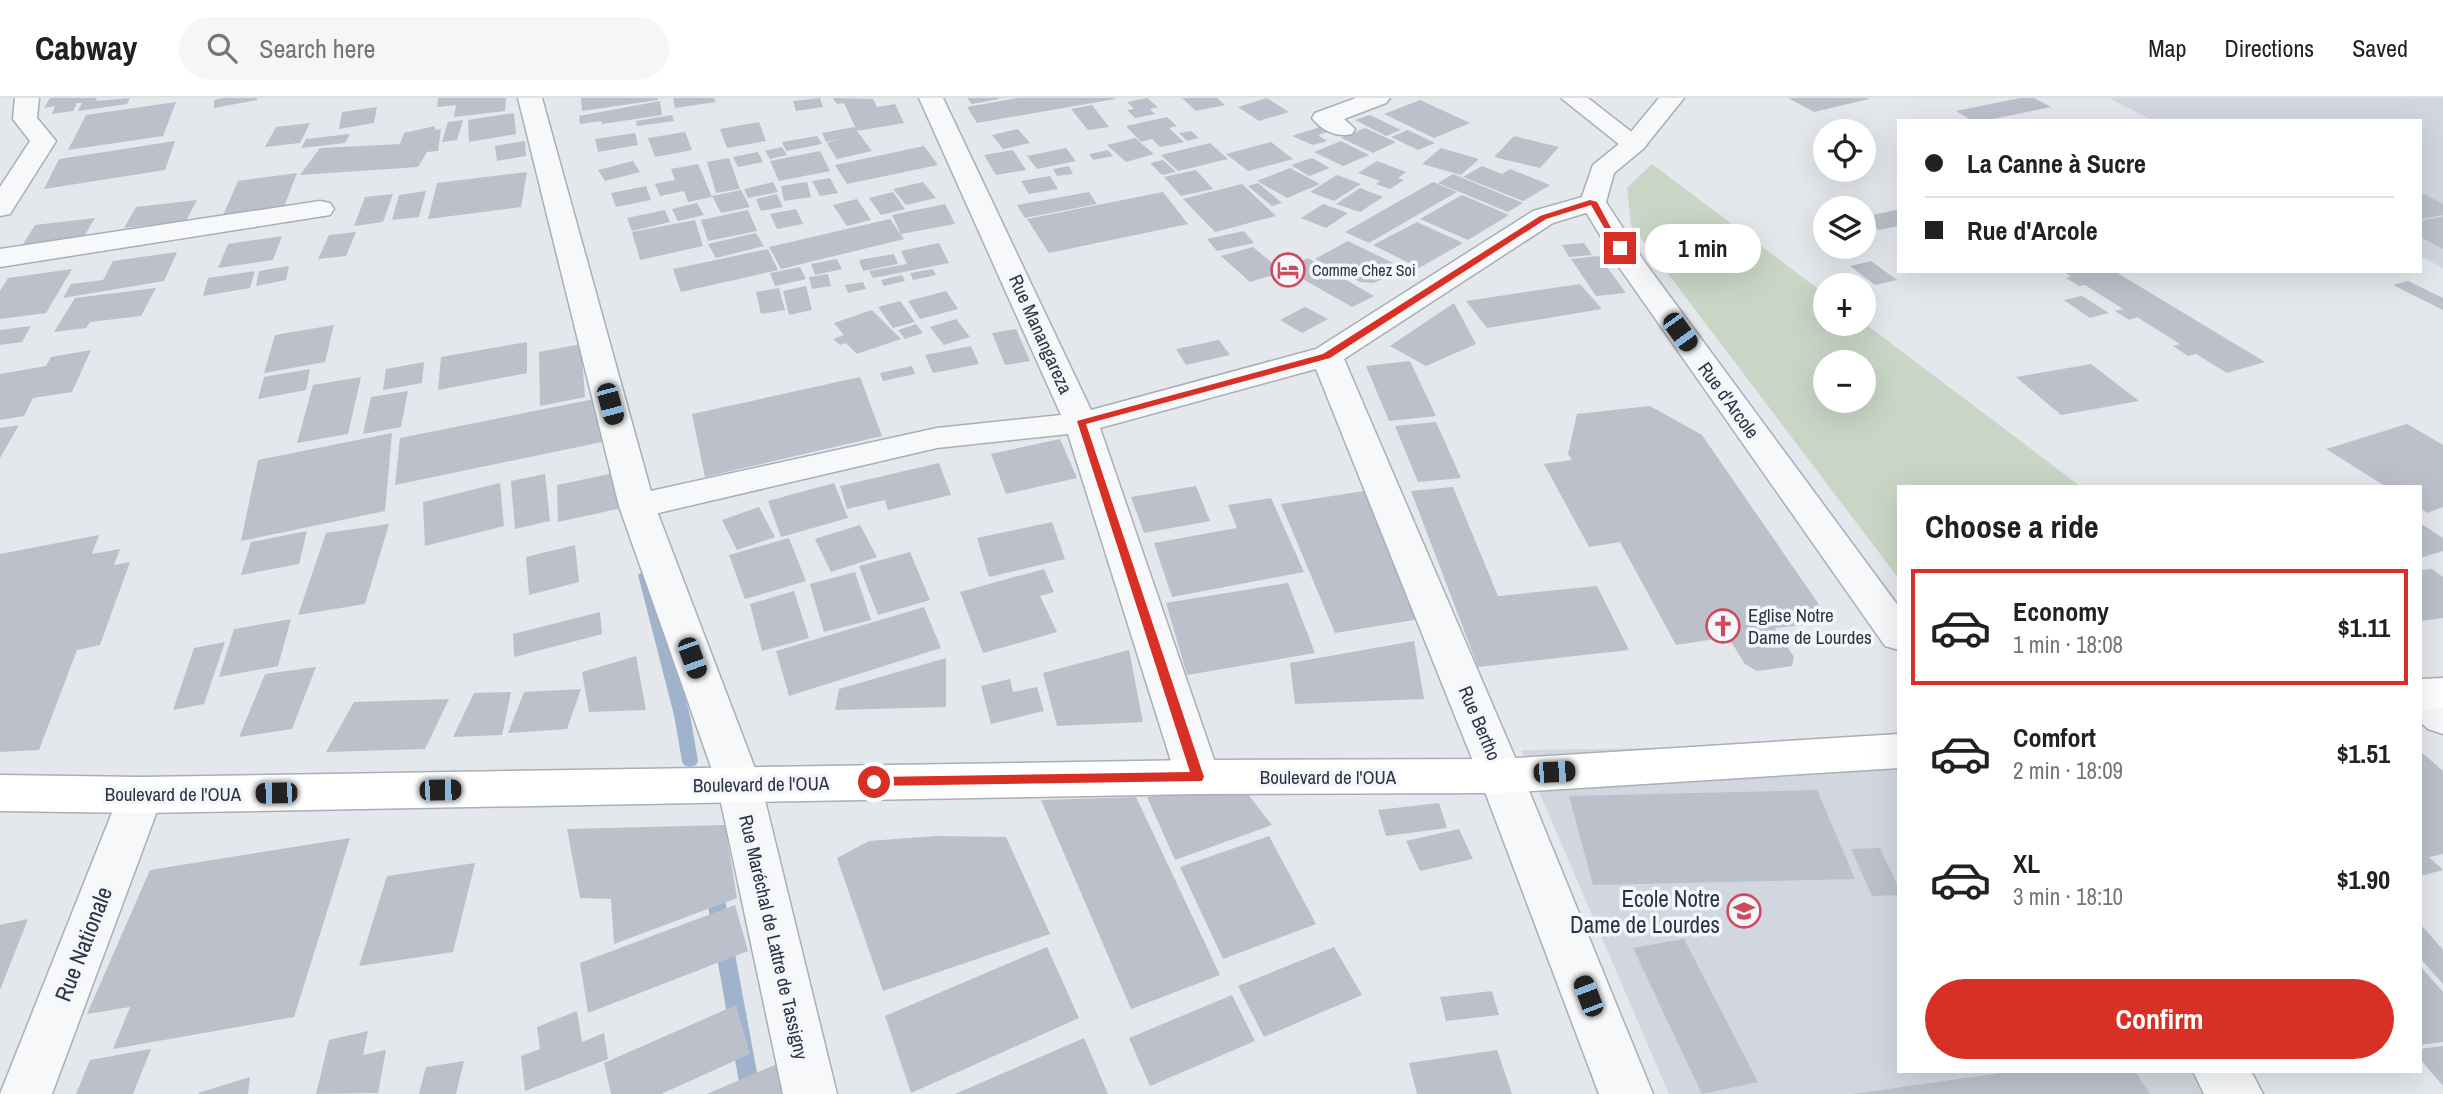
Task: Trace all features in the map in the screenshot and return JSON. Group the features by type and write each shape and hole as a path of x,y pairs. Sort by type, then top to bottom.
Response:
{"main road":[{"path":"2422,695 2443,693"},
{"name":"Boulevard de l'OUA","path":"0,793 141,795 1198,777 1501,776 1897,751"}],"street":[{"path":"0,208 43,141 25,119 27,98"},
{"name":"Rue Maréchal de Lattre de Tassigny","path":"530,98 637,506 739,784 810,1094"},
{"name":"Rue Manangareza","path":"930,98 1081,423 1198,777"},
{"path":"1343,129 1324,118 1378,98"},
{"path":"1573,98 1634,144"},
{"path":"637,506 937,438 1081,423 1326,356 1543,217 1593,202 1602,170 1634,144 1672,98"},
{"name":"Rue d'Arcole","path":"1593,202 1633,267 1897,633"},
{"path":"0,258 320,209"},
{"name":"Rue Bertho","path":"1326,356 1501,776 1626,1094"},
{"path":"2422,697 2443,718"},
{"name":"Rue Nationale","path":"25,1094 141,795"},
{"path":"2220,1073 2236,1094"}],"shaded area":[{"path":"2109,98 2443,98 2443,268 2422,257 2422,119 2150,119"},
{"name":"Ecole Notre Dame de Lourdes","path":"1897,745 1897,1073 2198,1073 2214,1094 1669,1094 1521,750"}],"green space":[{"path":"1652,164 1813,285 1813,336 1876,336 1876,332 2079,485 1897,485 1897,576 1631,225 1627,188"}],"building":[{"path":"50,98 97,98 96,101 130,98 127,104 78,111 82,103 77,103 73,111 52,114 55,106 44,108"},
{"path":"438,98 506,98 505,111 454,117 456,105 437,107"},
{"path":"581,98 658,98 658,100 582,111"},
{"path":"673,98 714,98 716,102 675,108"},
{"path":"820,98 823,107 796,111 793,101"},
{"path":"833,98 873,99 877,107 895,104 904,123 857,131 844,103 837,104"},
{"path":"967,98 999,98 999,99 972,104"},
{"path":"1018,98 1115,99 977,123 967,107"},
{"path":"1147,98 1158,107 1150,109 1155,114 1135,118 1127,110 1134,109 1127,102"},
{"path":"1182,98 1217,98 1225,105 1196,111"},
{"path":"1267,98 1289,112 1259,121 1238,107"},
{"path":"1788,98 1869,98 1869,99 1814,112"},
{"path":"2020,98 2034,98 2051,107 1993,119 1970,119 1956,111"},
{"path":"214,100 257,100 214,108"},
{"path":"1420,100 1470,123 1434,138 1384,114"},
{"path":"660,101 662,115 602,124 601,121 580,124 579,116"},
{"path":"176,102 163,136 68,150 86,115"},
{"path":"1092,105 1109,127 1088,130 1071,109"},
{"path":"377,107 374,123 339,129 342,112"},
{"path":"514,113 516,134 469,142 468,120"},
{"path":"672,115 674,121 637,126 636,121"},
{"path":"1370,115 1401,130 1386,136 1355,120"},
{"path":"1167,117 1177,126 1169,128 1184,142 1160,147 1152,139 1141,142 1126,126"},
{"path":"463,120 457,140 442,142 448,122"},
{"path":"759,122 766,141 727,148 720,129"},
{"path":"310,123 300,143 265,147 276,127"},
{"path":"1326,125 1334,130 1318,135 1327,141 1313,145 1292,136"},
{"path":"435,126 435,130 441,129 438,151 427,152 418,167 300,175 320,148 400,144 404,133"},
{"path":"854,127 872,151 837,159 827,143 840,139 826,142 822,133"},
{"path":"1365,128 1396,142 1373,153 1341,138"},
{"path":"1018,129 1030,143 1003,149 992,135"},
{"path":"1408,130 1435,143 1418,150 1391,137"},
{"path":"1191,131 1199,138 1187,141 1179,133"},
{"path":"685,132 692,150 655,157 648,138"},
{"path":"635,133 638,145 598,152 595,139"},
{"path":"350,134 345,143 301,148 306,139"},
{"path":"817,136 822,144 786,151 782,142"},
{"path":"1514,136 1559,147 1540,168 1494,157"},
{"path":"1135,138 1154,154 1126,162 1107,145"},
{"path":"175,141 165,170 44,189 59,159"},
{"path":"525,141 526,156 497,161 495,146"},
{"path":"1341,141 1369,155 1343,166 1314,152"},
{"path":"1271,142 1293,159 1248,171 1226,154"},
{"path":"1210,143 1228,159 1178,171 1161,155"},
{"path":"924,146 938,165 847,184 835,165"},
{"path":"782,147 787,155 770,159 765,151"},
{"path":"1066,148 1076,161 1037,169 1027,156"},
{"path":"1441,148 1479,159 1461,175 1422,164"},
{"path":"1013,150 1026,170 996,175 984,155"},
{"path":"1108,150 1113,156 1093,160 1089,154"},
{"path":"820,151 830,171 779,181 770,161"},
{"path":"758,152 763,162 738,167 733,157"},
{"path":"729,158 740,189 716,193 707,162"},
{"path":"1312,158 1330,168 1309,176 1291,165"},
{"path":"1163,160 1176,172 1162,175 1150,163"},
{"path":"633,161 640,172 605,181 598,170"},
{"path":"1377,161 1406,172 1398,178 1404,180 1390,189 1376,184 1380,181 1358,173"},
{"path":"698,164 712,197 688,202 684,191 660,196 655,184 675,180 671,169"},
{"path":"1069,166 1073,174 1057,176 1053,169"},
{"path":"1482,166 1502,174 1510,169 1550,185 1523,201 1463,177"},
{"path":"1290,168 1320,184 1287,198 1257,181"},
{"path":"1196,170 1213,189 1181,196 1164,177"},
{"path":"527,172 521,207 428,219 437,183"},
{"path":"297,173 282,212 221,220 238,181"},
{"path":"1453,174 1523,203 1508,212 1438,183"},
{"path":"1337,175 1361,184 1334,201 1310,192"},
{"path":"1050,176 1058,189 1029,194 1021,181"},
{"path":"830,178 838,193 820,196 812,181"},
{"path":"773,182 778,192 748,198 744,189"},
{"path":"807,182 811,197 784,201 781,186"},
{"path":"923,182 936,198 906,205 893,189"},
{"path":"1433,182 1457,192 1369,243 1345,232"},
{"path":"1258,183 1282,203 1272,206 1248,186"},
{"path":"1242,184 1276,216 1215,232 1183,199"},
{"path":"646,186 651,200 616,207 611,193"},
{"path":"1360,188 1383,197 1360,212 1336,204"},
{"path":"741,190 750,207 721,213 712,196"},
{"path":"426,191 419,217 392,220 399,195"},
{"path":"893,192 905,209 881,215 869,198"},
{"path":"1089,192 1097,204 1025,218 1017,205"},
{"path":"1163,192 1188,224 1049,253 1027,219"},
{"path":"2422,193 2443,204 2443,215 2422,219"},
{"path":"393,194 383,222 354,226 365,197"},
{"path":"777,194 783,207 761,211 756,199"},
{"path":"1462,195 1509,215 1468,240 1420,219"},
{"path":"857,199 871,220 847,226 833,205"},
{"path":"197,200 186,221 124,228 136,207"},
{"path":"697,203 704,215 678,221 672,209"},
{"path":"945,204 955,224 901,234 892,215"},
{"path":"1323,204 1348,213 1326,228 1301,218"},
{"path":"796,209 803,224 777,229 770,214"},
{"path":"665,210 670,222 632,231 627,218"},
{"path":"748,210 757,231 708,241 701,220"},
{"path":"1897,211 1897,226 1879,230 1876,228 1876,214"},
{"path":"2443,217 2443,249 2422,238 2422,221"},
{"path":"95,218 83,238 22,246 35,225"},
{"path":"890,219 904,239 781,269 769,247"},
{"path":"695,220 703,246 640,260 632,232"},
{"path":"1417,222 1463,243 1419,268 1373,245"},
{"path":"1244,231 1254,243 1217,251 1207,239"},
{"path":"356,232 346,256 318,259 329,235"},
{"path":"756,233 764,246 716,258 708,244"},
{"path":"282,236 273,260 218,268 228,244"},
{"path":"1348,241 1393,263 1390,265 1392,275 1373,283 1360,282 1315,259"},
{"path":"939,243 949,263 873,278 869,271 907,264 901,251"},
{"path":"1584,243 1592,255 1569,257 1562,245"},
{"path":"1253,247 1283,272 1250,282 1221,256"},
{"path":"768,249 778,270 681,292 673,269"},
{"path":"177,252 164,281 63,298 71,284 103,280 113,261"},
{"path":"894,254 898,264 863,271 859,260"},
{"path":"1599,256 1626,293 1596,296 1571,259"},
{"path":"1308,258 1374,296 1352,307 1285,269 1295,264 1291,262 1297,259 1301,261"},
{"path":"837,259 842,269 815,275 811,264"},
{"path":"1871,261 1897,280 1876,285 1876,273 1859,273 1850,266"},
{"path":"289,266 286,280 256,286 259,271"},
{"path":"800,267 806,279 775,286 770,273"},
{"path":"72,269 46,313 0,319 0,291 8,278"},
{"path":"933,269 936,275 913,280 910,273"},
{"path":"255,271 250,288 203,296 208,278"},
{"path":"2066,273 2117,273 2265,362 2227,373 2196,354 2188,356 2173,346 2180,344 2137,317 2129,320 2115,311 2123,309 2085,285 2079,286 2066,278 2071,276"},
{"path":"828,274 831,286 812,289 809,277"},
{"path":"902,275 905,281 884,286 881,280"},
{"path":"2408,281 2443,298 2443,310 2393,285"},
{"path":"863,282 866,289 848,293 845,285"},
{"path":"1580,284 1602,309 1487,328 1466,301"},
{"path":"806,286 812,310 789,315 783,291"},
{"path":"156,288 141,316 90,322 86,328 54,332 75,298"},
{"path":"779,288 785,310 761,314 756,292"},
{"path":"946,291 958,309 920,319 908,301"},
{"path":"2082,296 2109,313 2090,318 2064,300"},
{"path":"900,301 915,322 893,328 878,307"},
{"path":"1454,303 1476,344 1426,366 1390,346"},
{"path":"1305,307 1328,319 1302,333 1280,320"},
{"path":"872,310 901,339 857,354 846,343 840,345 833,339 844,335 834,323"},
{"path":"956,319 970,337 944,345 930,327"},
{"path":"916,324 923,333 905,339 898,330"},
{"path":"334,325 325,362 264,373 275,335"},
{"path":"31,326 22,342 0,345 0,330"},
{"path":"1016,329 1030,361 1005,365 992,333"},
{"path":"1219,340 1230,355 1186,365 1176,349"},
{"path":"527,342 527,373 438,390 441,357"},
{"path":"581,344 585,397 540,406 539,352"},
{"path":"971,346 979,364 933,373 925,355"},
{"path":"91,350 72,392 33,398 24,416 0,420 0,374 46,366 51,357"},
{"path":"1410,361 1436,416 1389,421 1366,366"},
{"path":"424,362 422,383 383,390 386,369"},
{"path":"2091,364 2139,401 2061,415 2016,377"},
{"path":"912,366 915,374 883,381 880,373"},
{"path":"310,369 306,390 258,399 264,377"},
{"path":"361,377 348,434 297,443 313,385"},
{"path":"860,377 882,436 705,477 692,414"},
{"path":"408,391 401,427 363,434 371,397"},
{"path":"599,398 602,442 395,485 400,438"},
{"path":"1650,406 1702,435 1831,622 1775,628 1794,657 1792,666 1757,671 1745,664 1728,637 1676,645 1620,542 1589,547 1544,464 1572,460 1568,454 1577,414"},
{"path":"1436,422 1461,478 1418,482 1395,426"},
{"path":"2407,424 2443,445 2443,507 2427,513 2422,509 2422,485 2383,485 2326,449"},
{"path":"19,425 0,458 0,428"},
{"path":"392,433 385,511 241,541 258,460"},
{"path":"1060,439 1077,478 1006,494 991,454"},
{"path":"939,463 951,495 888,510 885,500 847,509 840,486"},
{"path":"619,472 622,508 558,522 557,485"},
{"path":"545,474 550,521 515,529 511,481"},
{"path":"500,483 504,526 425,546 423,502"},
{"path":"834,483 848,518 781,537 768,501"},
{"path":"1196,486 1210,521 1144,533 1131,497"},
{"path":"1453,487 1498,596 1597,586 1629,650 1478,667 1411,491"},
{"path":"1370,490 1426,618 1335,633 1281,504"},
{"path":"1271,498 1304,572 1172,597 1154,543 1237,528 1228,505"},
{"path":"759,507 775,537 737,550 722,520"},
{"path":"1052,522 1065,559 989,577 977,538"},
{"path":"389,524 365,604 298,615 326,533"},
{"path":"2422,524 2443,538 2443,551 2422,557"},
{"path":"860,525 877,557 831,572 815,539"},
{"path":"307,531 299,564 241,575 251,542"},
{"path":"99,535 92,554 120,549 114,565 130,562 100,645 77,650 39,750 0,752 0,554"},
{"path":"789,538 806,581 745,599 729,555"},
{"path":"575,545 579,582 529,595 526,557"},
{"path":"910,552 930,600 878,615 859,566"},
{"path":"1044,569 1054,592 1040,596 1057,632 983,653 960,592"},
{"path":"2432,569 2443,577 2443,618 2422,621 2422,570"},
{"path":"855,572 871,620 824,632 810,584"},
{"path":"1288,583 1315,653 1187,675 1166,603"},
{"path":"794,591 809,638 762,651 750,604"},
{"path":"924,607 941,648 789,696 776,651"},
{"path":"600,612 602,634 514,657 513,634"},
{"path":"291,619 278,666 219,677 234,629"},
{"path":"1414,641 1424,699 1295,704 1290,663"},
{"path":"225,642 204,704 173,710 194,648"},
{"path":"1129,650 1143,722 1057,726 1043,673"},
{"path":"636,656 646,710 589,712 582,672"},
{"path":"946,658 946,707 835,710 839,689"},
{"path":"316,667 292,729 239,737 265,674"},
{"path":"1010,679 1013,692 1037,687 1044,711 991,724 981,686"},
{"path":"581,689 567,729 508,733 524,692"},
{"path":"511,692 502,735 453,737 474,693"},
{"path":"449,699 425,749 326,752 354,702"},
{"path":"2422,753 2443,771 2443,854 2429,857 2443,870 2422,875"},
{"path":"1240,784 1272,825 1175,860 1147,797"},
{"path":"1817,790 1855,879 1593,885 1569,796"},
{"path":"1136,797 1220,975 1131,1009 1041,800"},
{"path":"1439,803 1447,828 1386,836 1378,810"},
{"path":"725,825 737,898 614,944 611,899 580,898 567,829"},
{"path":"1459,829 1473,859 1420,871 1406,841"},
{"path":"936,836 1006,837 1050,934 883,991 837,858 869,841"},
{"path":"1269,836 1316,924 1223,959 1180,867"},
{"path":"350,838 294,1017 113,1049 130,1007 87,1014 150,870"},
{"path":"1880,848 1897,885 1897,895 1872,896 1851,849"},
{"path":"475,863 453,952 359,966 387,876"},
{"path":"735,905 748,951 588,1013 580,963"},
{"path":"28,919 0,990 0,925"},
{"path":"2422,927 2443,950 2443,984 2422,960"},
{"path":"1684,939 1758,1082 1702,1094 1633,948"},
{"path":"1047,947 1079,1018 911,1093 885,1016"},
{"path":"1334,947 1362,995 1264,1037 1238,986"},
{"path":"2422,968 2443,992 2443,1042 2422,1045"},
{"path":"1492,991 1499,1015 1446,1021 1440,997"},
{"path":"1232,995 1255,1041 1150,1086 1129,1038"},
{"path":"736,1005 750,1054 661,1094 611,1094 604,1063"},
{"path":"577,1011 582,1042 604,1033 608,1059 525,1091 521,1056 540,1049 537,1027"},
{"path":"368,1031 363,1055 386,1050 378,1093 316,1094 329,1040"},
{"path":"1084,1038 1108,1094 955,1094"},
{"path":"2443,1046 2443,1086 2422,1061 2422,1049"},
{"path":"151,1049 133,1094 76,1094 90,1060"},
{"path":"1497,1050 1512,1094 1417,1094 1409,1063"},
{"path":"464,1061 456,1094 419,1094 426,1067"},
{"path":"777,1064 785,1094 707,1094"},
{"path":"2001,1073 2136,1073 2150,1094 1853,1094"},
{"path":"250,1077 248,1094 198,1094 198,1093"}],"waterway":[{"path":"645,575 682,715 690,761"},
{"path":"714,889 751,1094"}],"place":[{"name":"Comme Chez Soi","path":"1288,270"},
{"name":"Eglise Notre Dame de Lourdes","path":"1723,626"},
{"name":"Ecole Notre Dame de Lourdes","path":"1744,911"}],"route":[{"path":"874,782 1198,777 1081,423 1326,356 1543,217 1593,202 1620,248"}]}
